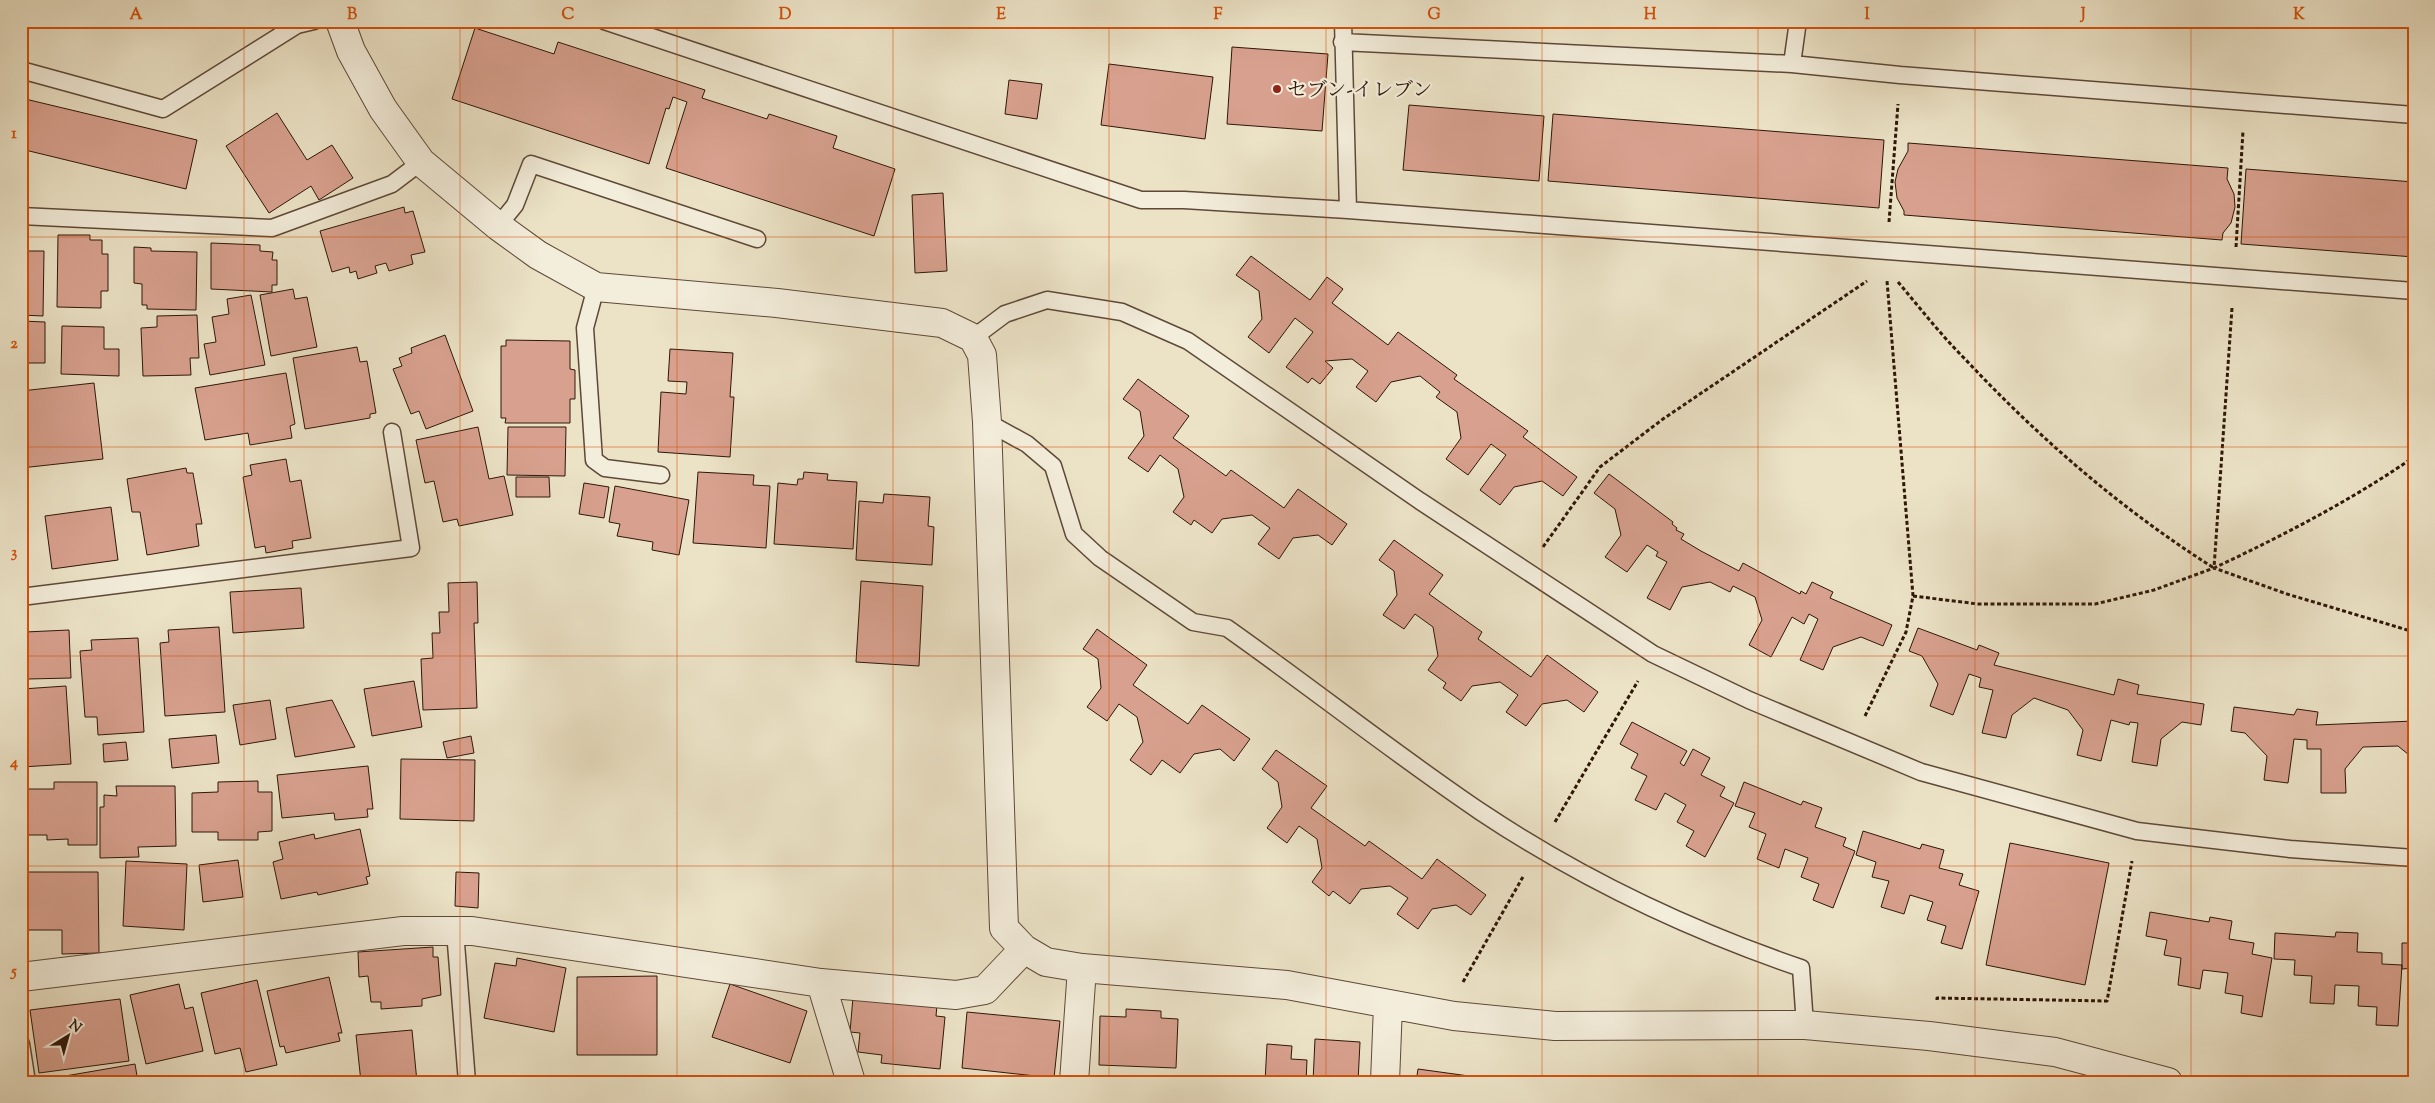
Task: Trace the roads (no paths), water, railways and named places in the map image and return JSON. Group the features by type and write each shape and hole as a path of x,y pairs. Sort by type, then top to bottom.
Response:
{"street":[{"path":"340,21 351,51 383,109 421,162 498,226 538,255 596,287 776,303 942,323 973,338 982,355 987,422 1004,928 1024,949 1046,962 1082,968 1286,985 1454,1016 1555,1026 1806,1025 1929,1036 2055,1052 2168,1082"},
{"path":"21,977 403,931 455,931 821,983 956,995 984,990 1024,949"},
{"path":"1074,1082 1082,968"},
{"path":"821,983 851,1082"},
{"path":"1385,1082 1388,1005"}],"lane":[{"path":"21,70 163,109 297,25 314,21"},
{"path":"604,21 1141,200 1184,200 1348,210 1886,260 2234,278 2414,292"},
{"path":"1343,21 1342,42 1348,210"},
{"path":"1792,64 1798,21"},
{"path":"1342,42 1792,64 1900,75 2414,115"},
{"path":"21,216 272,228 392,184 421,162"},
{"path":"498,226 515,205 531,164 757,239"},
{"path":"596,287 585,328 594,460 605,468 661,475"},
{"path":"973,338 1005,314 1047,300 1122,312 1188,341 1525,572 1653,654 1749,700 1921,772 2138,831 2290,849 2414,858"},
{"path":"987,422 1027,444 1053,466 1074,534 1100,558 1193,622 1227,628 1482,812 1540,848 1660,912 1756,953 1800,968 1806,1025"},
{"path":"21,597 411,548 392,432"},
{"path":"455,931 467,1082"},
{"path":"21,1044 27,1082"}],"place":[{"name":"セブン-イレブン","path":"1277,89"}]}
